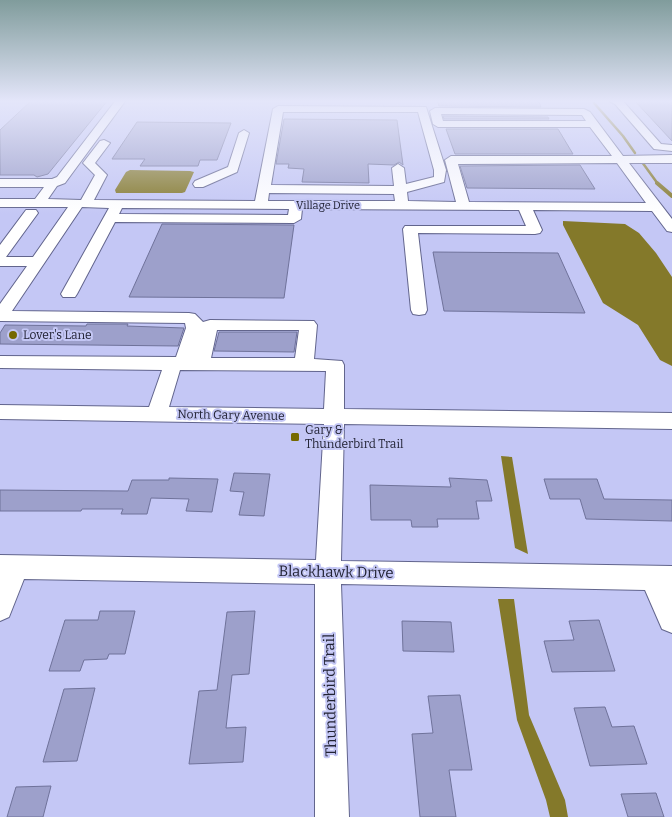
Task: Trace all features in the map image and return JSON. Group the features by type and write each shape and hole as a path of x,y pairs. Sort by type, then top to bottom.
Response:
{"street":[{"path":"0,183 53,183 61,180 92,138"},
{"path":"0,316 101,175 89,163 108,138"},
{"path":"199,184 233,169 242,138"},
{"path":"260,204 273,138"},
{"path":"263,189 400,190 440,179 440,170 431,138"},
{"path":"442,138 445,146"},
{"path":"604,138 672,228"},
{"path":"650,138 658,147 671,155"},
{"path":"592,148 612,148"},
{"path":"464,206 451,160 622,161 671,155"},
{"path":"398,168 400,190 410,229 420,310"},
{"path":"191,204 205,170"},
{"path":"0,254 53,183"},
{"path":"502,192 509,206"},
{"path":"541,192 549,206"},
{"path":"578,193 586,206"},
{"name":"Village Drive","path":"1,204 35,208 82,203 656,207"},
{"path":"69,294 118,203"},
{"path":"110,218 294,220 296,204"},
{"path":"410,229 535,230 524,206"},
{"path":"0,262 38,262"},
{"path":"0,316 189,318 195,323 195,328 185,364"},
{"path":"0,362 185,364 304,365 308,325 210,325 185,364 157,414"},
{"name":"Thunderbird Trail","path":"304,365 335,366 335,417 328,572 332,817"},
{"name":"North Gary Avenue","path":"0,412 672,421"},
{"path":"0,608 8,568"},
{"name":"Blackhawk Drive","path":"8,568 663,578"},
{"path":"663,578 672,620"}],"shaded area":[{"path":"130,170 194,172 185,192 182,193 116,193 115,190 126,172"},
{"path":"563,221 625,224 639,233 656,253 672,277 672,366 660,360 638,325 603,303 563,225"},
{"path":"501,456 512,457 528,554 515,548"},
{"path":"498,599 514,599 529,715 565,800 568,817 550,817 546,800 517,720"}],"building":[{"path":"0,138 77,138 48,174 37,177 34,175 0,175"},
{"path":"126,138 225,138 217,160 200,160 198,166 140,166 145,159 112,159"},
{"path":"281,138 399,138 403,165 399,162 394,165 368,164 369,183 302,182 304,169 288,168 289,164 276,164"},
{"path":"449,138 563,138 573,154 455,154"},
{"path":"580,165 595,189 467,188 460,166"},
{"path":"162,224 294,225 284,298 129,297"},
{"path":"433,252 558,253 585,313 444,311"},
{"path":"87,324 128,324 127,326 184,328 178,346 0,344 0,333 5,325 86,326"},
{"path":"219,332 297,332 294,352 214,351"},
{"path":"234,473 270,474 264,516 239,515 244,492 230,491"},
{"path":"169,478 218,479 212,512 186,511 189,499 151,498 147,514 121,514 123,509 0,511 0,490 128,491 132,480 169,480"},
{"path":"449,478 487,480 492,501 476,501 479,519 437,519 438,527 412,527 411,520 371,520 370,485 451,487"},
{"path":"544,479 597,479 604,499 672,500 672,521 586,519 580,499 550,499"},
{"path":"100,611 135,611 125,654 109,654 107,659 84,660 80,671 49,671 65,620 98,620"},
{"path":"255,611 249,674 232,675 226,728 246,727 243,762 189,764 199,691 217,690 227,612"},
{"path":"599,620 615,671 552,672 544,641 574,640 569,621"},
{"path":"402,621 451,622 454,652 403,651"},
{"path":"95,688 77,761 43,762 64,689"},
{"path":"460,695 472,770 449,770 456,817 420,817 412,734 433,733 428,696"},
{"path":"605,707 612,727 634,726 647,764 590,766 574,708"},
{"path":"51,786 43,817 7,817 16,787"},
{"path":"656,793 664,817 628,817 621,794"}],"waterway":[{"path":"625,138 635,153"},
{"path":"642,162 658,184"},
{"path":"658,184 672,196"}],"place":[{"name":"Lover's Lane","path":"13,335"},
{"name":"Gary & Thunderbird Trail","path":"295,437"}]}
